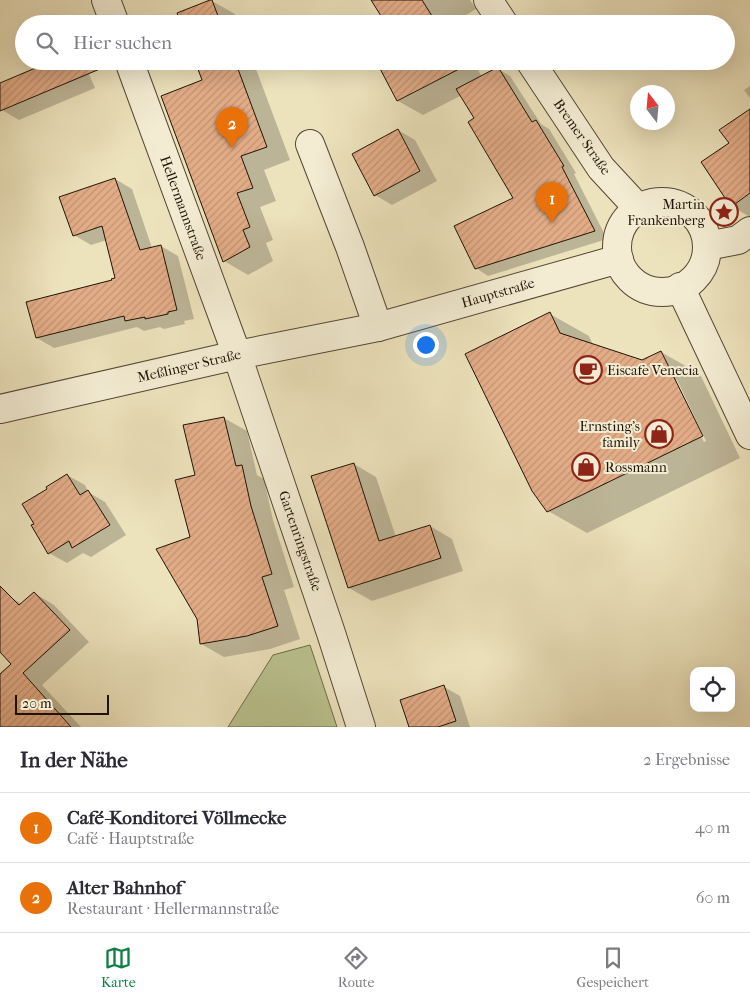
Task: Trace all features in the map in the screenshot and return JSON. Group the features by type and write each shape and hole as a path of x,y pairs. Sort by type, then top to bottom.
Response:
{"street":[{"path":"106,0 112,15"},
{"path":"488,0 498,15"},
{"name":"Hellermannstraße","path":"132,70 237,356"},
{"name":"Bremer Straße","path":"536,70 602,168 638,208"},
{"path":"310,144 350,247 378,327"},
{"path":"656,202 675,203 691,212 703,227 707,246 705,261 697,275 680,287 671,290 654,291 639,285 626,274 619,259 617,240 624,222 638,208 656,202"},
{"path":"707,246 738,240 750,232"},
{"name":"Hauptstraße","path":"378,327 619,259"},
{"path":"680,287 750,435"},
{"name":"Meßlinger Straße","path":"0,409 237,356 378,327"},
{"name":"Gartenringstraße","path":"237,356 361,727"}],"green space":[{"path":"310,645 337,727 228,727 273,655"}],"building":[{"path":"212,0 218,15 178,15 177,13"},
{"path":"371,0 422,0 431,15 380,15"},
{"path":"31,70 97,70 0,111 0,83"},
{"path":"198,70 238,70 267,147 241,156 253,188 237,193 250,227 243,230 250,247 223,262 161,96 202,80"},
{"path":"381,70 457,70 397,101"},
{"path":"492,70 500,70 532,122 536,120 564,166 562,167 595,231 475,269 454,226 513,198 468,122 474,118 456,89"},
{"path":"750,109 750,193 731,207 701,162 729,143 719,130"},
{"path":"398,129 420,171 374,196 352,154"},
{"path":"115,178 140,250 161,245 177,310 145,319 145,317 125,321 124,316 36,338 26,302 115,278 102,226 73,236 59,197"},
{"path":"550,312 560,333 642,360 661,351 703,436 547,512 532,491 465,354"},
{"path":"224,417 236,466 242,465 251,506 272,574 262,577 278,626 247,636 200,644 197,619 156,549 190,537 175,480 195,475 183,425"},
{"path":"354,463 379,541 430,525 441,558 348,588 311,476"},
{"path":"67,474 80,495 88,490 110,525 72,548 69,541 48,554 31,525 34,524 22,504"},
{"path":"0,586 19,605 34,592 70,630 23,673 71,727 0,727 0,674 11,664 0,652"},
{"path":"444,685 456,721 438,727 409,727 400,700"}],"place":[{"name":"Alter Bahnhof","path":"232,148"},
{"name":"Martin Frankenberg","path":"724,212"},
{"name":"Café-Konditorei Völlmecke","path":"552,223"},
{"name":"Eiscafe Venecia","path":"588,370"},
{"name":"Ernsting's family","path":"659,434"},
{"name":"Rossmann","path":"586,467"}]}
